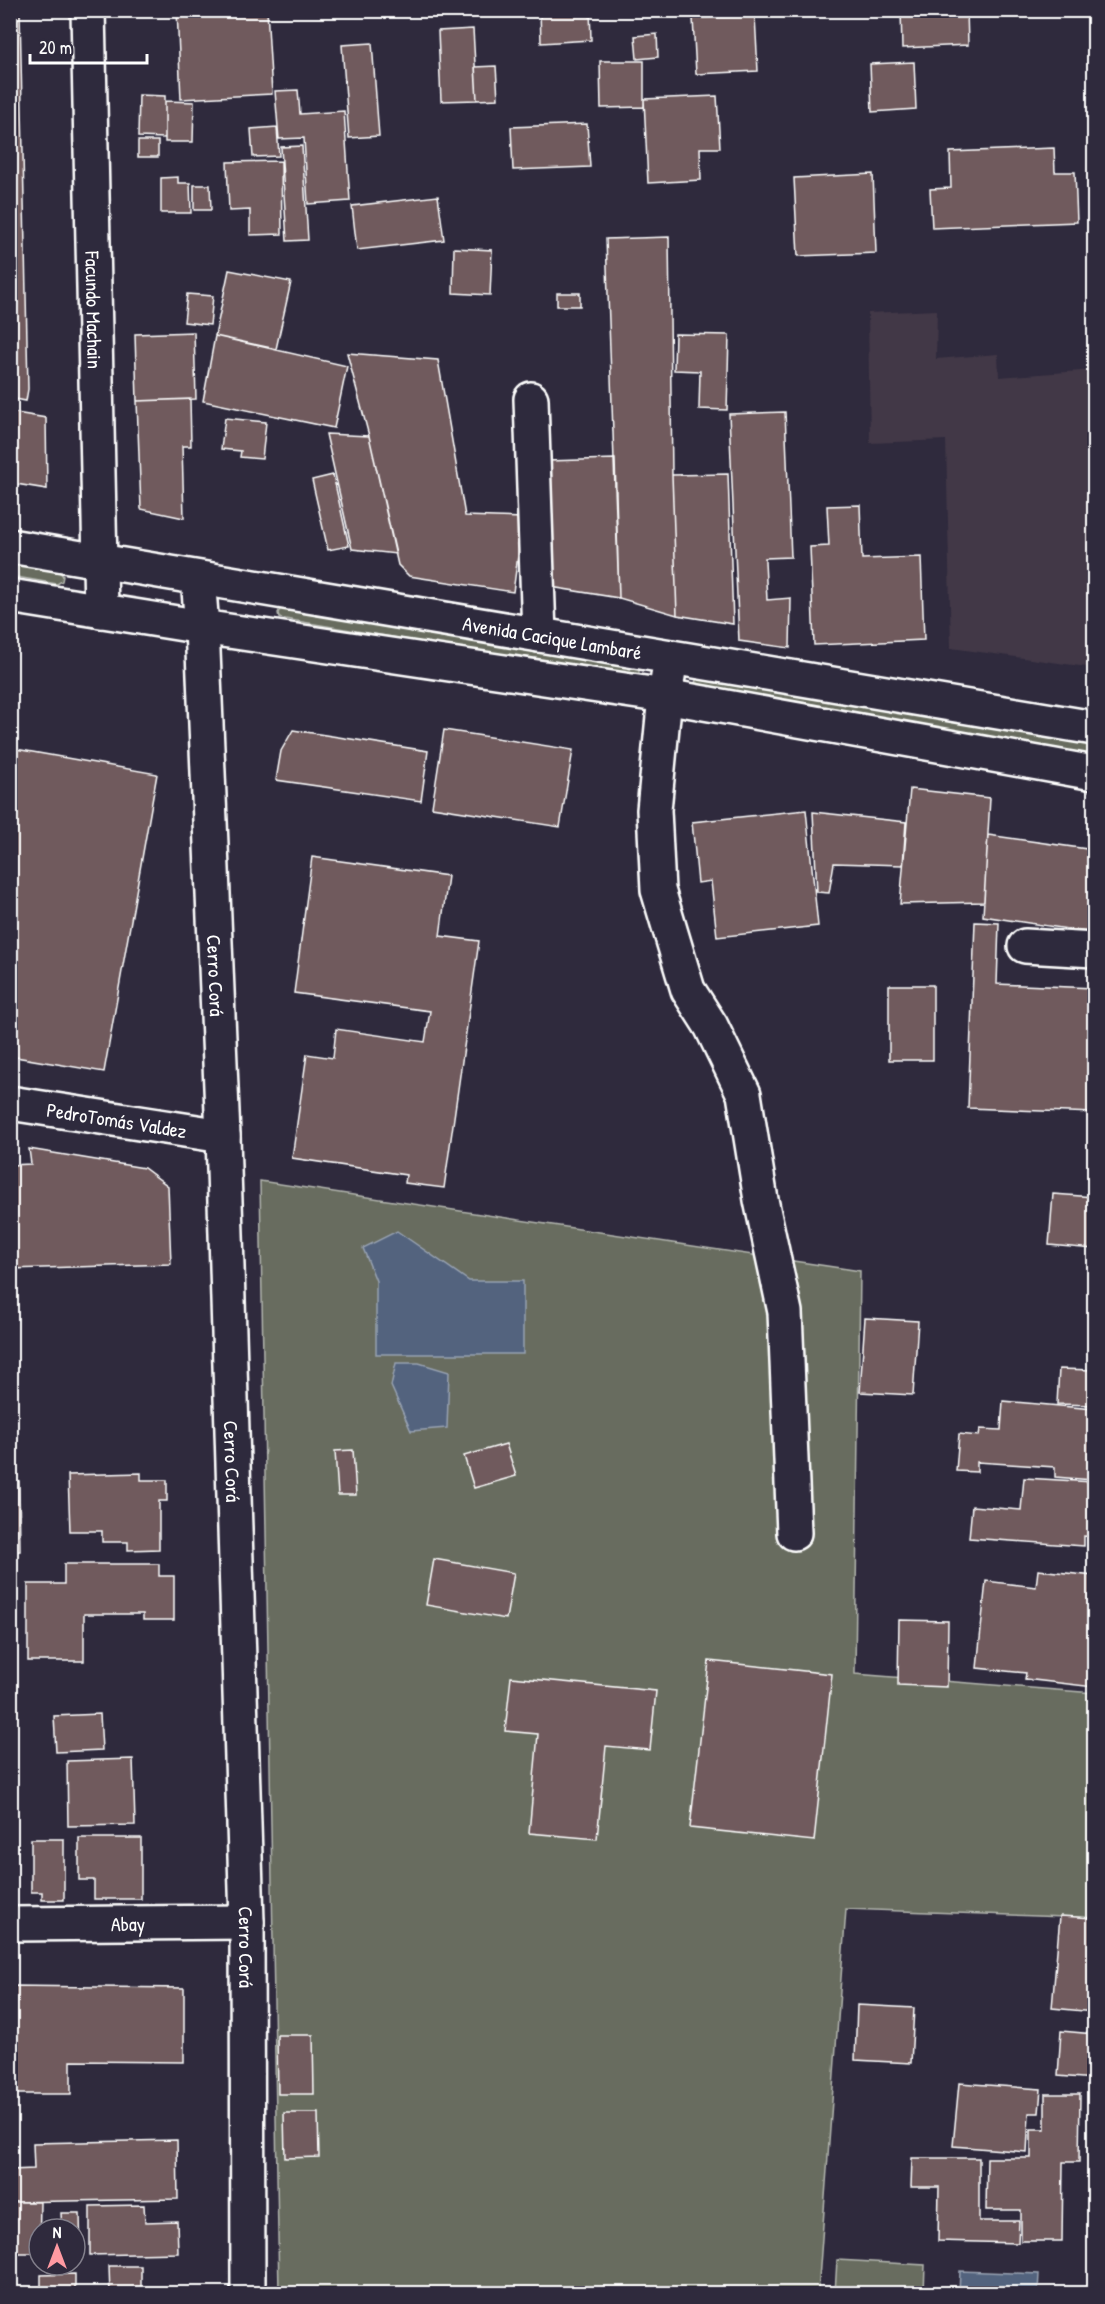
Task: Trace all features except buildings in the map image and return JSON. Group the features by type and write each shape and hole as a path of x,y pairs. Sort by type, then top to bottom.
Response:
{"street":[{"name":"Facundo Machain","path":"88,10 101,611"},
{"path":"531,399 539,635"},
{"name":"Avenida Cacique Lambaré","path":"10,546 1095,728"},
{"path":"198,578 202,627"},
{"name":"Avenida Cacique Lambaré","path":"10,596 665,696 1095,773"},
{"name":"Cerro Corá","path":"202,627 223,1136 247,1922 248,2294"},
{"path":"671,657 654,810 658,890 688,990 711,1026 744,1094 760,1200 785,1312 794,1533"},
{"path":"1025,946 1095,950"},
{"name":"PedroTomás Valdez","path":"10,1103 223,1136"},
{"name":"Abay","path":"10,1924 247,1922"}],"shaded area":[{"path":"937,310 936,359 998,354 999,377 1094,370 1094,668 951,648 946,440 870,443 868,313"}],"green space":[{"path":"11,563 59,571 63,576 62,581 57,584 11,576"},
{"path":"282,606 639,667 639,675 635,678 279,618 278,613"},
{"path":"697,677 1093,743 1093,751 1089,754 698,688 695,683"},
{"path":"260,1181 860,1271 855,1674 1094,1693 1094,1918 846,1909 818,2293 279,2293"},
{"path":"837,2260 925,2265 924,2293 835,2293"}],"water":[{"path":"397,1231 469,1281 523,1281 523,1354 376,1354 376,1281 363,1248"},
{"path":"396,1363 419,1363 449,1372 447,1428 411,1431 391,1386"},
{"path":"960,2271 1039,2274 1038,2293 959,2293"}]}
